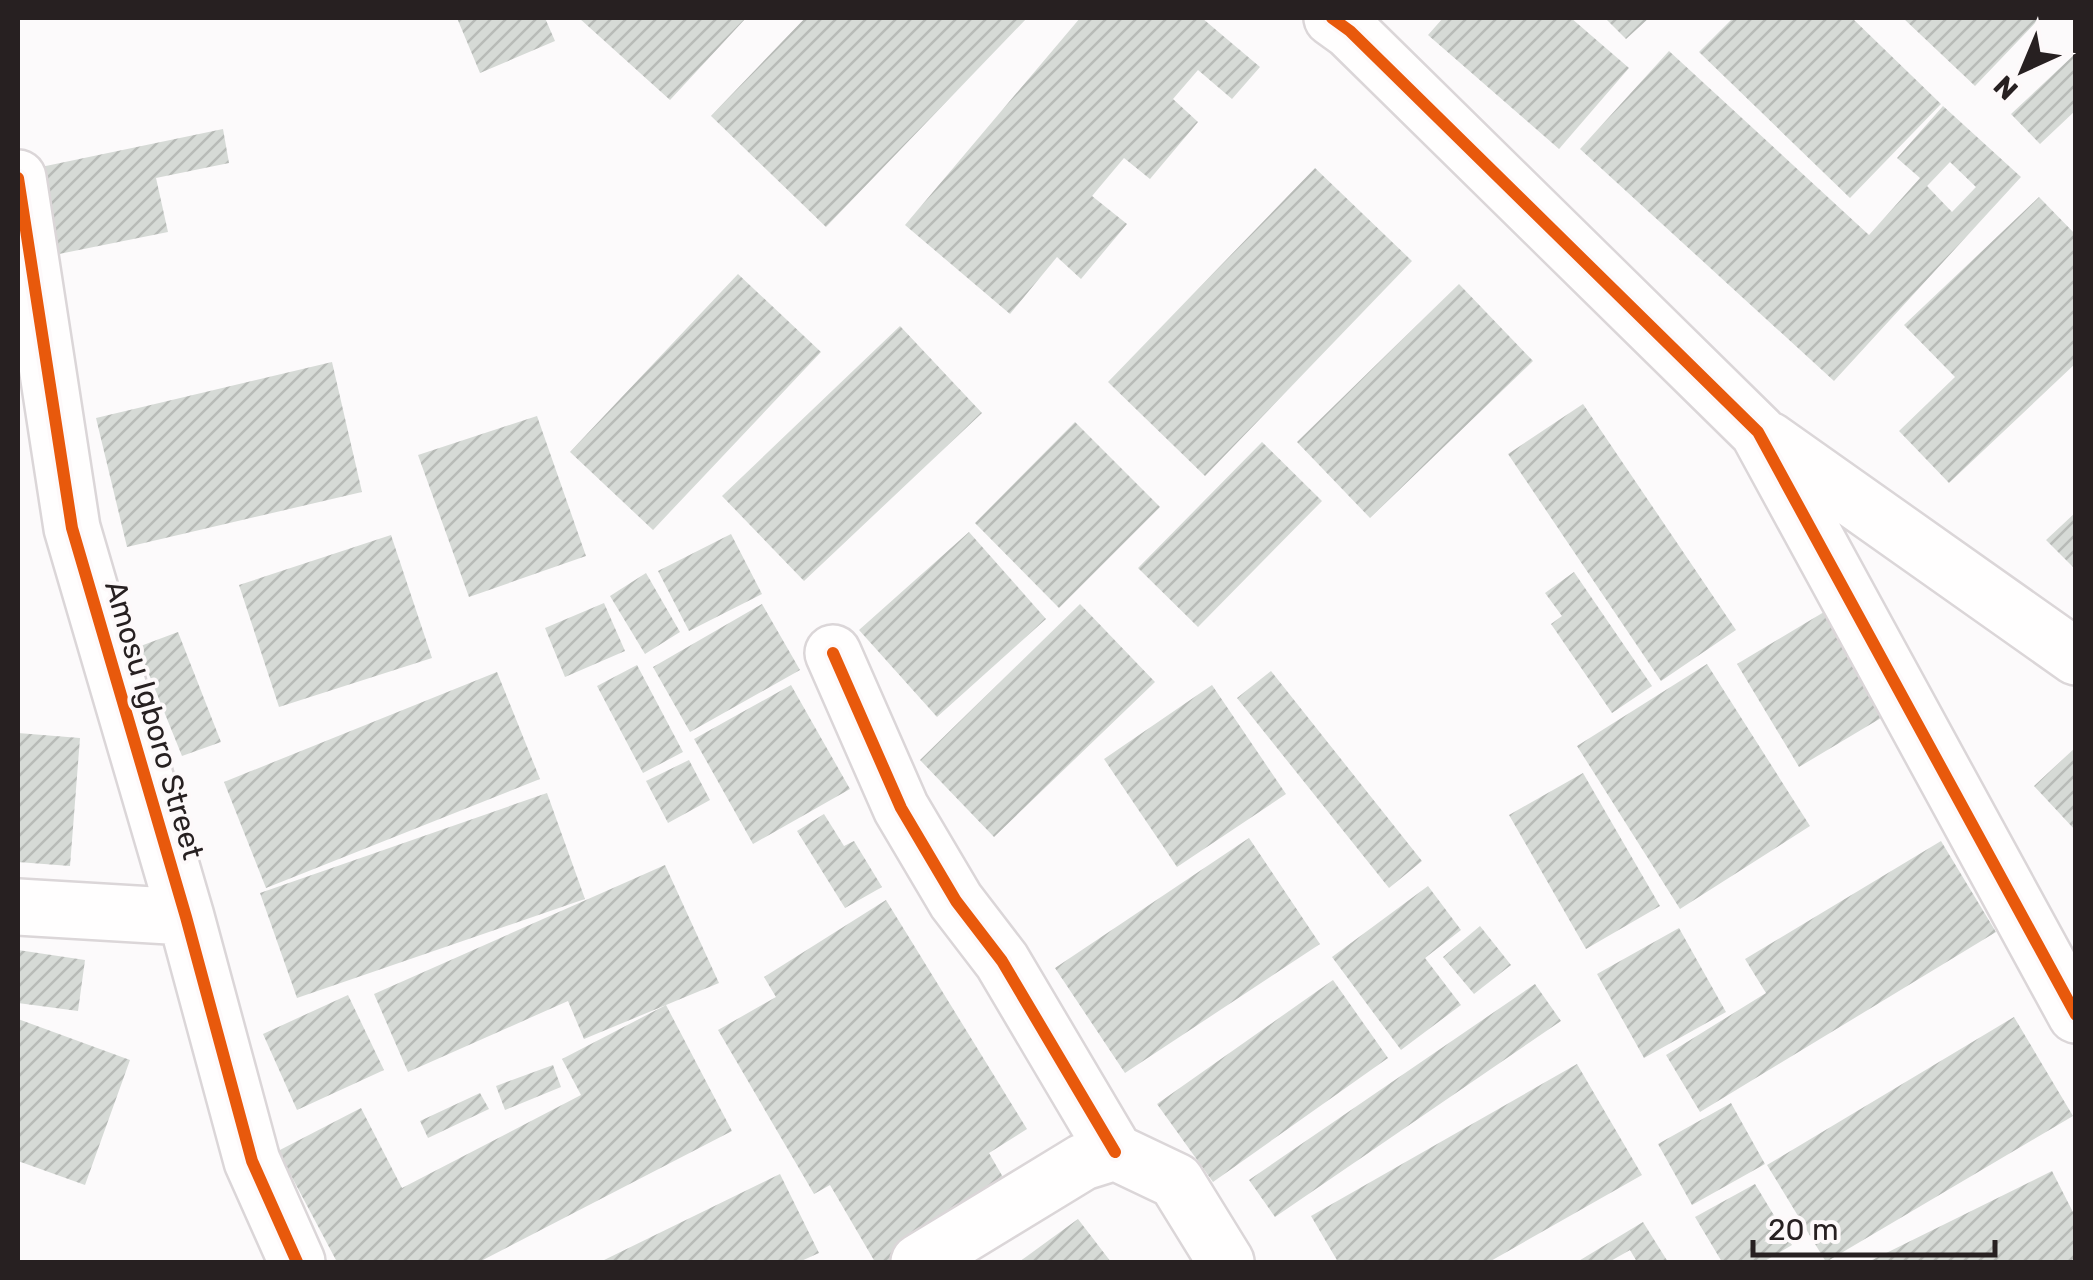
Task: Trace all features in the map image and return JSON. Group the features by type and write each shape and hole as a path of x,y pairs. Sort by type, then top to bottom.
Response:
{"street":[{"path":"1349,22 1758,432 2076,657"},
{"name":"Amosu Igboro Street","path":"18,178 72,528 186,917 252,1160 297,1262"},
{"path":"1758,432 2076,1015"},
{"path":"833,653 901,808 956,901 1002,961 1115,1152 1176,1181 1226,1262"},
{"path":"18,906 186,917"},
{"path":"919,1262 1083,1162 1115,1152"}],"building":[{"path":"457,18 545,18 555,41 480,73"},
{"path":"579,18 746,18 670,100"},
{"path":"805,18 1027,18 826,227 711,116"},
{"path":"1080,18 1202,18 1260,67 1232,99 1198,70 1173,99 1198,122 1150,179 1124,158 1092,196 1127,224 1081,279 1057,257 1010,314 905,225"},
{"path":"1443,18 1571,18 1629,68 1559,149 1428,35"},
{"path":"1605,18 1649,18 1626,39"},
{"path":"1733,18 1852,18 1941,104 1850,198 1699,52"},
{"path":"1903,18 2040,18 1975,86"},
{"path":"1669,51 1869,235 1920,178 1897,158 1943,106 2021,177 1834,381 1580,149","holes":["1950,162 1976,187 1952,212 1927,186"]},
{"path":"2076,53 2076,110 2040,144 2011,114"},
{"path":"223,129 229,163 156,178 168,232 59,254 41,167"},
{"path":"1315,168 1412,261 1205,476 1108,382"},
{"path":"2039,197 2076,235 2076,363 1949,483 1899,431 1955,377 1904,325"},
{"path":"738,274 821,352 653,530 570,452"},
{"path":"1459,284 1533,361 1370,518 1297,442"},
{"path":"900,326 982,413 804,581 722,496"},
{"path":"332,362 362,492 127,547 96,418"},
{"path":"1583,404 1736,630 1661,681 1508,454"},
{"path":"537,416 586,556 469,597 418,455"},
{"path":"1075,422 1160,507 1059,608 975,523"},
{"path":"1262,442 1322,501 1198,627 1138,568"},
{"path":"2076,512 2076,570 2046,540"},
{"path":"969,532 1046,619 937,717 859,630"},
{"path":"731,534 762,594 689,631 658,571"},
{"path":"391,535 432,658 279,707 239,585"},
{"path":"1574,572 1652,686 1612,713 1551,624 1562,616 1545,593"},
{"path":"646,573 680,632 645,654 610,596"},
{"path":"604,603 625,651 565,677 545,628"},
{"path":"762,604 800,670 690,732 653,667"},
{"path":"1080,604 1155,682 994,837 920,760"},
{"path":"1824,612 1886,715 1799,767 1737,664"},
{"path":"178,632 221,742 182,756 138,647"},
{"path":"1707,664 1810,826 1680,909 1577,746"},
{"path":"637,665 683,752 643,773 597,686"},
{"path":"1271,671 1422,861 1389,888 1237,698"},
{"path":"497,672 540,779 266,888 224,782"},
{"path":"791,685 850,789 753,844 694,739"},
{"path":"1212,685 1286,794 1177,867 1104,759"},
{"path":"18,733 80,738 70,866 18,862"},
{"path":"2076,747 2076,831 2034,786"},
{"path":"689,760 710,800 668,823 646,781"},
{"path":"1583,773 1660,906 1586,949 1509,815"},
{"path":"547,793 585,899 297,998 260,893"},
{"path":"824,814 844,846 854,841 882,887 845,908 797,831"},
{"path":"1249,838 1320,944 1125,1073 1055,968"},
{"path":"1941,841 1996,932 1700,1112 1666,1055 1766,993 1745,959"},
{"path":"665,865 719,983 584,1039 568,1001 408,1072 374,994"},
{"path":"1428,886 1461,930 1425,958 1461,1005 1401,1050 1332,957"},
{"path":"886,900 1027,1129 989,1153 1011,1191 885,1262 875,1262 830,1185 814,1194 718,1030 776,997 764,977"},
{"path":"1480,926 1511,965 1474,994 1443,957"},
{"path":"1679,928 1726,1012 1644,1058 1597,974"},
{"path":"18,950 85,960 78,1011 18,1003"},
{"path":"1333,980 1388,1058 1213,1182 1157,1104"},
{"path":"1535,984 1561,1021 1275,1217 1249,1180"},
{"path":"348,995 384,1070 297,1110 263,1034"},
{"path":"666,1005 732,1131 479,1262 337,1262 278,1151 361,1108 402,1188 581,1095 562,1059"},
{"path":"2014,1017 2073,1116 1826,1262 1767,1165"},
{"path":"18,1019 130,1060 85,1185 18,1161"},
{"path":"1577,1064 1642,1175 1489,1262 1338,1262 1311,1216"},
{"path":"553,1065 561,1087 505,1110 496,1086"},
{"path":"480,1093 489,1109 428,1138 420,1121"},
{"path":"1731,1103 1765,1164 1692,1205 1658,1144"},
{"path":"2052,1171 2076,1218 2076,1262 1868,1262"},
{"path":"780,1174 819,1253 799,1262 600,1262"},
{"path":"1755,1184 1792,1245 1763,1262 1722,1262 1695,1217"},
{"path":"1078,1219 1111,1262 1019,1262"},
{"path":"1643,1222 1668,1262 1637,1262 1630,1250 1609,1262 1577,1262"}],"cycle path":[{"path":"1332,18 1350,31 1758,432 2076,1015"},
{"path":"18,178 72,528 186,917 252,1161 297,1262"},
{"path":"833,653 901,808 956,901 1002,961 1115,1152"}]}
